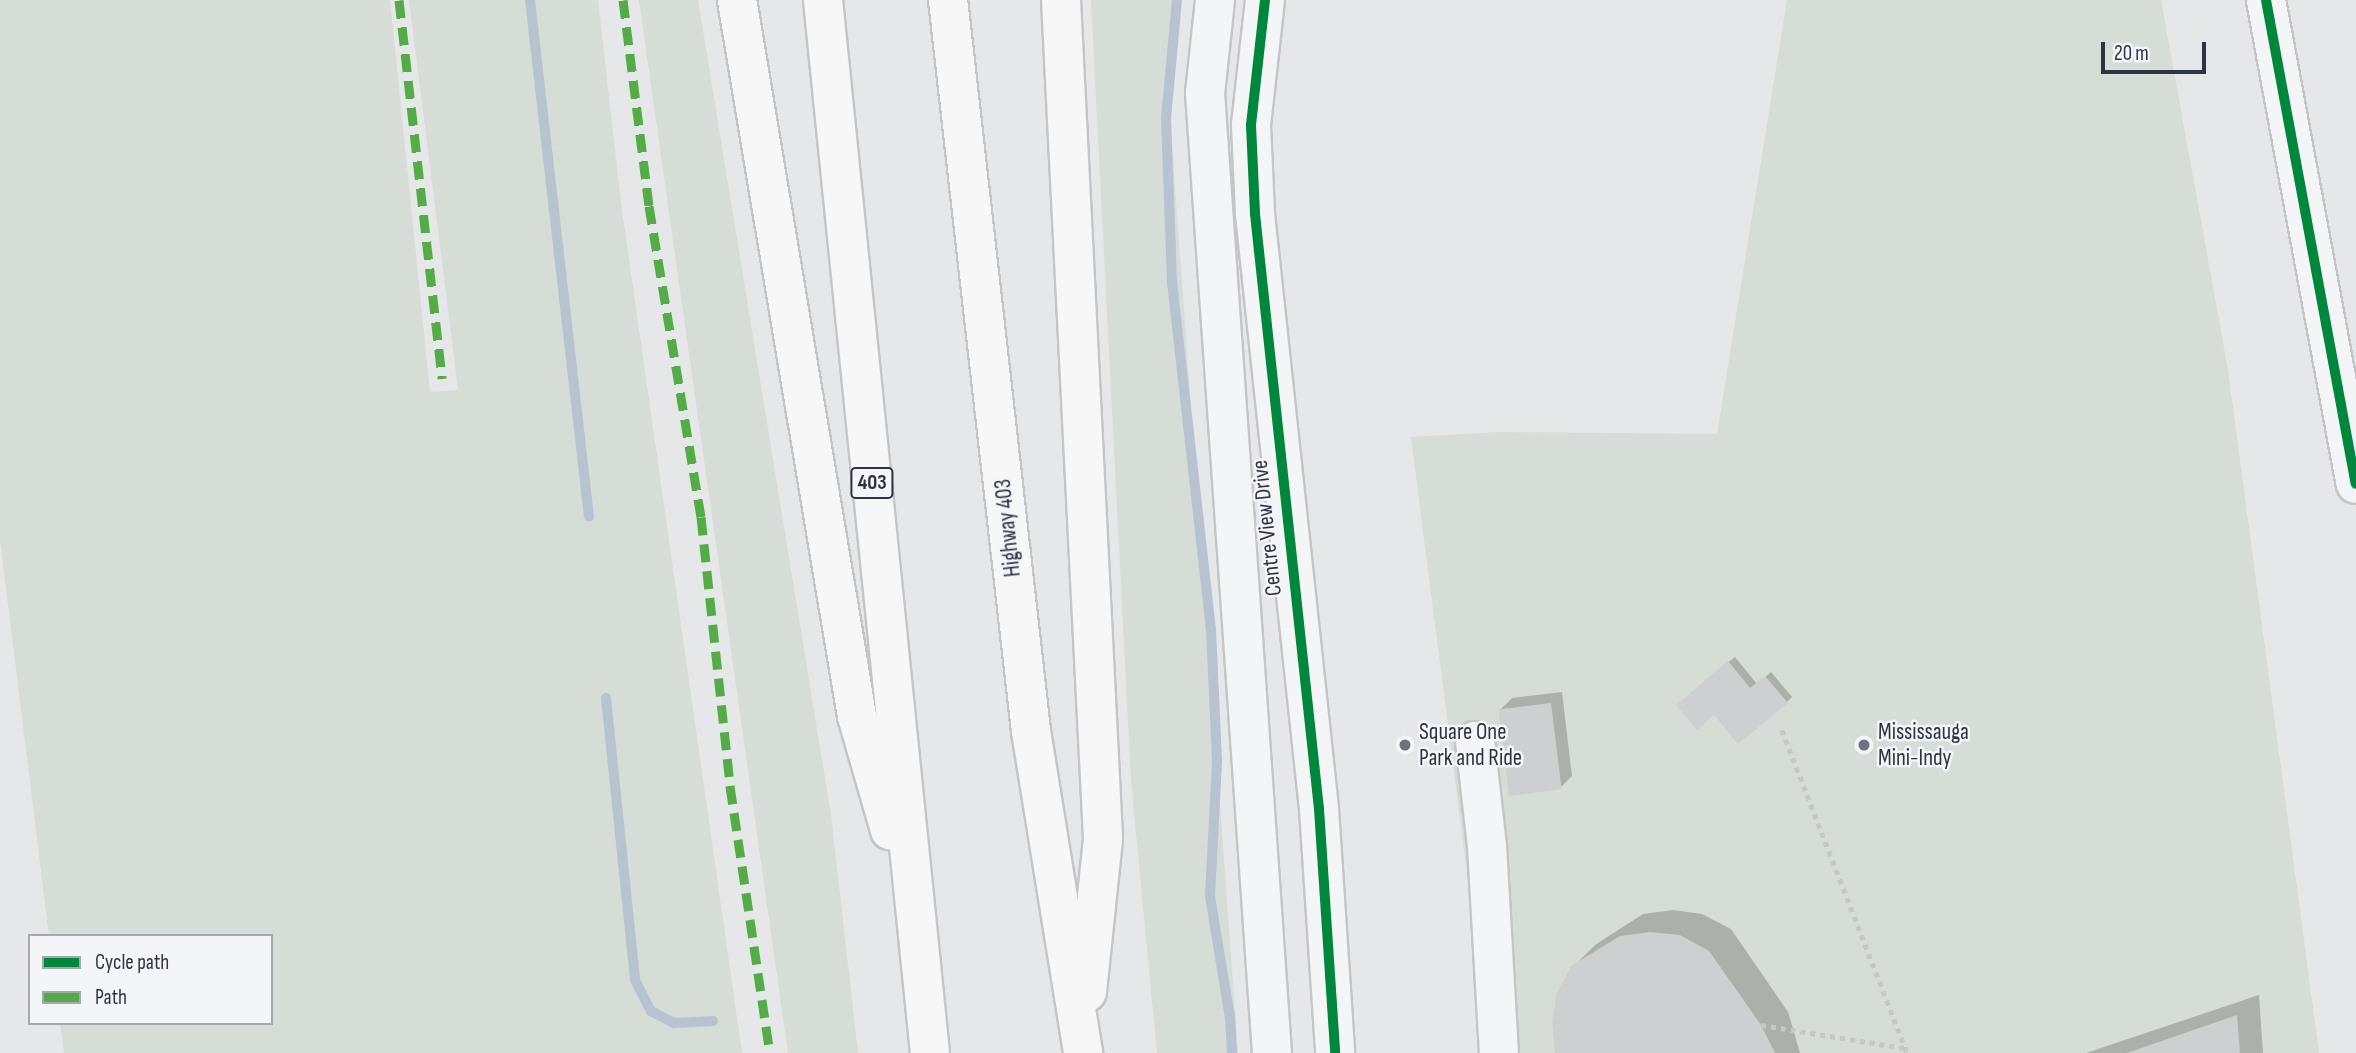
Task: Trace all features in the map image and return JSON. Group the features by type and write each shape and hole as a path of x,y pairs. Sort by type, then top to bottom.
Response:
{"highway":[{"path":"737,0 857,716 916,919"},
{"name":"403","path":"822,0 930,1053"},
{"name":"Highway 403","path":"948,0 1031,731 1082,1048"},
{"path":"1061,0 1103,839 1082,1048"}],"street":[{"name":"Centre View Drive","path":"1215,0 1205,93 1272,1053"},
{"name":"Centre View Drive","path":"1265,0 1251,125 1255,214 1319,809 1335,1053"},
{"path":"2266,0 2356,484"},
{"path":"1475,741 1487,846 1499,1053"}],"path":[{"path":"1782,730 1906,1051"},
{"path":"1761,1025 1906,1051"}],"shaded area":[{"path":"0,0 390,0 430,392 458,390 409,0 598,0 621,203 742,1053 64,1053 60,1025 273,1025 273,934 49,934 0,540"},
{"path":"639,0 698,0 831,815 858,1053 788,1053"},
{"path":"1091,0 1179,0 1170,118 1238,1053 1157,1053 1131,781"},
{"name":"Mississauga Mini-Indy","path":"1787,0 2161,0 2228,370 2319,1053 1490,1053 1411,437 1500,432 1717,434"}],"building":[{"path":"1728,661 1750,688 1765,676 1788,703 1738,744 1714,715 1697,730 1676,705"},
{"path":"1551,703 1562,789 1509,796 1498,709"},
{"path":"1650,932 1680,935 1709,951 1761,1025 1775,1053 1555,1053 1552,1022 1557,993 1571,966 1620,936"},
{"path":"2237,1015 2240,1053 2127,1053"}],"waterway":[{"path":"530,0 589,517"},
{"path":"1177,0 1166,118 1172,282 1211,629 1217,762 1210,896 1230,1018"},
{"path":"606,698 635,980 651,1011 674,1023 713,1021"},
{"path":"1230,1014 1232,1053"}],"marked path":[{"path":"399,0 442,379"},
{"path":"623,0 649,206 701,517 730,786 770,1053"}],"cycle path":[{"path":"1265,0 1251,125 1255,214 1319,809 1335,1053"},
{"path":"2266,0 2356,484"}],"place":[{"name":"Square One Park and Ride","path":"1405,745"},
{"name":"Mississauga Mini-Indy","path":"1864,745"}]}
